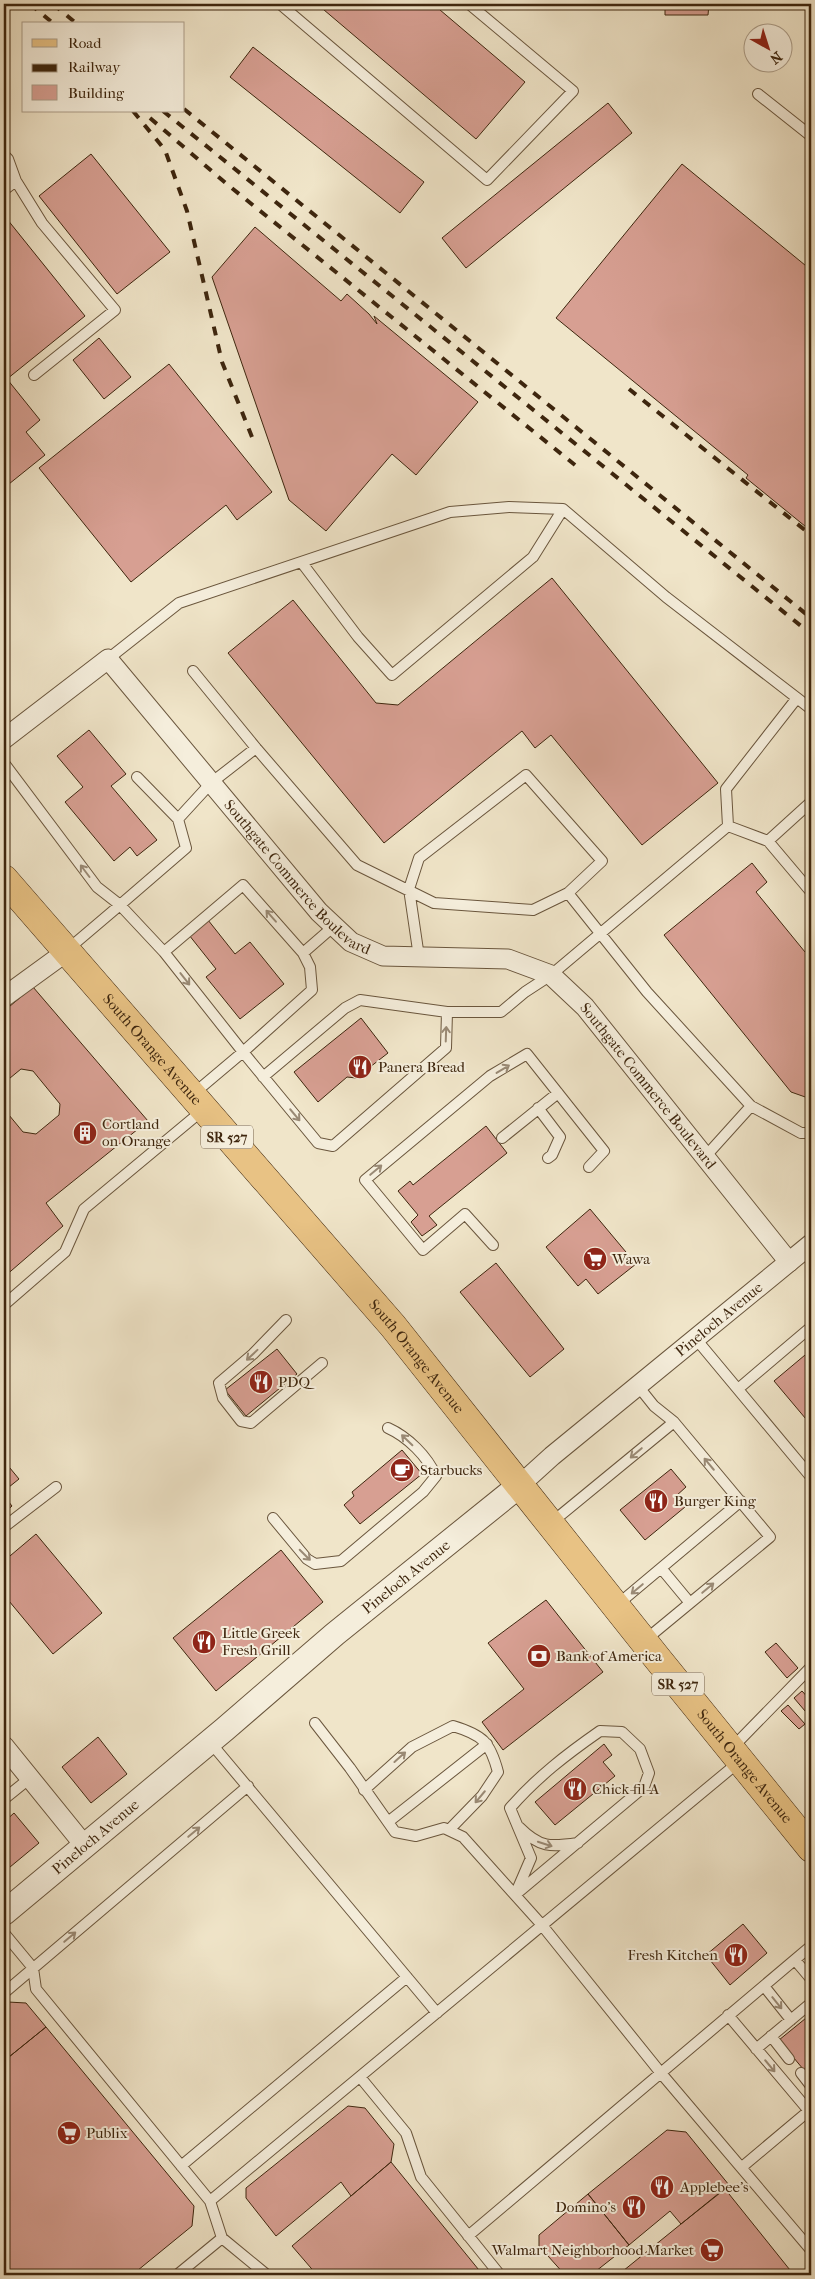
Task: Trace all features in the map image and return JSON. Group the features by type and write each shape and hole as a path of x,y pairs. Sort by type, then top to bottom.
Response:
{"main road":[{"name":"South Orange Avenue","path":"4,879 395,1328 736,1755 808,1839"}],"street":[{"path":"4,740 108,659"},
{"name":"Southgate Commerce Boulevard","path":"108,659 318,912 351,942 383,956 508,959 551,975 585,1007 789,1262"},
{"path":"4,997 66,952"},
{"name":"Pineloch Avenue","path":"4,1913 210,1742 335,1634 520,1485 552,1456 811,1244"},
{"path":"4,1746 84,1846"}],"lane":[{"path":"280,4 487,180 573,91 469,4"},
{"path":"758,94 811,136"},
{"path":"4,155 8,159 16,181 42,223 115,310 34,375"},
{"path":"4,190 16,181"},
{"path":"108,659 179,603 302,564 450,512 509,507 563,510 666,597 811,709"},
{"path":"302,564 358,638 392,675 533,557 563,510"},
{"path":"193,671 256,748 357,865 409,889 434,903 534,910 568,893 602,861 526,776 419,858 409,889 419,957"},
{"path":"728,826 726,789 797,698"},
{"path":"178,819 211,783 256,748"},
{"path":"4,763 97,887 120,905 164,952 318,1143 333,1146 446,1048 447,1012"},
{"path":"66,952 186,848 178,819 136,777"},
{"path":"768,841 811,802"},
{"path":"728,826 768,841 811,892"},
{"path":"264,1077 345,1008 360,1000 447,1012 501,1012 525,992 551,975 728,826"},
{"path":"4,1305 65,1252 84,1209 198,1103 243,1052 312,990 310,967 303,953 243,885 164,952"},
{"path":"568,893 602,932 647,992 751,1106 800,1133 811,1133"},
{"path":"303,953 334,926"},
{"path":"494,1245 466,1214 423,1250 365,1180 490,1076 527,1054 604,1151 590,1166"},
{"path":"502,1138 558,1093"},
{"path":"705,1157 751,1106"},
{"path":"538,1108 560,1137 552,1155 548,1158"},
{"path":"286,1320 253,1354 219,1383 223,1398 241,1420 251,1423 322,1363"},
{"path":"738,1389 811,1327"},
{"path":"696,1339 811,1477"},
{"path":"638,1386 654,1406 674,1422 770,1537 644,1641"},
{"path":"551,1524 674,1422"},
{"path":"273,1518 308,1559 315,1564 341,1560 423,1492 436,1476 432,1466 403,1435 388,1428"},
{"path":"4,1527 56,1487"},
{"path":"616,1606 741,1501"},
{"path":"661,1568 690,1603"},
{"path":"210,2200 437,2013 736,1755 811,1668"},
{"path":"315,1723 395,1832 416,1836 444,1828 463,1837 541,1924 660,2072 811,2250"},
{"path":"364,1790 412,1747 453,1726 474,1733 492,1750 498,1772 482,1796 449,1830"},
{"path":"600,1731 622,1732 640,1749 649,1773 644,1787 515,1895 531,1858 510,1808 530,1784 568,1753 600,1731"},
{"path":"210,1742 437,2013"},
{"path":"388,1822 486,1744"},
{"path":"4,1799 30,1778"},
{"path":"4,1993 248,1786"},
{"path":"518,1826 541,1843 551,1847 578,1843"},
{"path":"4,1933 33,1968 36,1989 210,2200 222,2238 267,2275"},
{"path":"468,2236 811,1946"},
{"path":"795,1960 811,1979"},
{"path":"181,2166 407,1977"},
{"path":"764,1986 791,2020"},
{"path":"756,2049 811,2003"},
{"path":"728,2015 810,2110 742,2167"},
{"path":"771,2036 789,2059"},
{"path":"801,2073 811,2086"},
{"path":"360,2077 406,2132 421,2177 500,2275"},
{"path":"177,2275 222,2238"}],"building":[{"path":"317,4 433,4 525,82 476,139"},
{"path":"665,4 709,4 708,15 665,15"},
{"path":"253,47 424,182 400,213 230,77"},
{"path":"608,103 632,133 466,268 442,238"},
{"path":"91,154 170,252 117,294 39,196"},
{"path":"682,164 811,270 811,531 746,478 748,475 556,318"},
{"path":"7,219 85,316 7,379 40,420 26,432 45,455 4,488 4,221"},
{"path":"255,227 341,301 347,294 377,324 374,316 478,402 416,475 392,454 326,531 289,500 212,277"},
{"path":"99,338 131,377 104,399 73,360"},
{"path":"169,364 272,492 237,520 226,505 131,582 39,468"},
{"path":"552,578 718,783 642,845 551,735 535,748 522,731 384,843 228,653 293,600 376,703 398,705"},
{"path":"89,730 126,774 111,786 157,840 137,856 130,847 114,861 65,802 83,787 57,756"},
{"path":"752,863 767,882 756,892 805,952 811,953 811,1099 791,1092 664,935"},
{"path":"208,920 235,954 250,942 284,984 240,1019 206,977 216,969 189,935"},
{"name":"Cortland on Orange","path":"33,987 148,1121 46,1203 63,1226 4,1277 4,1109 23,1132 36,1134 59,1115 60,1104 33,1071 21,1069 4,1083 4,1011"},
{"path":"361,1018 388,1053 356,1078 347,1077 318,1102 294,1072"},
{"path":"486,1126 507,1153 429,1216 437,1225 422,1236 411,1222 418,1215 398,1191 410,1181 413,1185"},
{"path":"590,1209 636,1264 598,1294 586,1279 578,1286 546,1247"},
{"path":"496,1263 564,1349 530,1377 460,1292"},
{"path":"277,1349 297,1374 246,1416 225,1390"},
{"path":"811,1350 811,1425 774,1381"},
{"path":"402,1450 422,1474 360,1524 344,1505 354,1496 352,1492"},
{"path":"4,1451 9,1458 5,1462 19,1479 4,1491"},
{"name":"Burger King","path":"671,1469 686,1487 676,1496 685,1507 645,1540 620,1510"},
{"path":"4,1496 12,1506 4,1513"},
{"path":"36,1534 102,1613 53,1654 4,1595 4,1561"},
{"path":"281,1550 323,1602 216,1691 173,1638"},
{"path":"546,1600 603,1672 503,1750 482,1722 524,1689 488,1643"},
{"path":"776,1643 798,1668 787,1678 765,1652"},
{"path":"802,1691 811,1701 811,1718 794,1698"},
{"path":"788,1705 805,1724 799,1729 781,1711"},
{"path":"98,1737 127,1774 91,1803 62,1767"},
{"name":"Chick-fil-A","path":"604,1744 612,1755 603,1762 615,1776 555,1825 535,1802"},
{"path":"14,1813 39,1843 4,1872 4,1822"},
{"path":"743,1924 767,1953 730,1985 706,1955"},
{"path":"8,2002 26,2003 46,2027 4,2061 4,2006"},
{"path":"811,2014 811,2073 808,2075 779,2040"},
{"name":"Publix","path":"46,2027 194,2206 192,2226 132,2275 4,2275 4,2061"},
{"path":"348,2106 365,2108 394,2144 391,2162 351,2196 341,2182 276,2236 246,2198 246,2188"},
{"name":"Applebee's","path":"667,2130 686,2132 729,2185 681,2224 670,2211 629,2245 588,2194"},
{"path":"391,2162 483,2275 317,2275 292,2246"},
{"name":"Walmart Neighborhood Market","path":"725,2189 794,2275 618,2275 681,2224"},
{"path":"588,2194 629,2245 591,2275 565,2275 539,2246 539,2235"}],"railway":[{"path":"30,4 52,22"},
{"path":"53,4 75,22"},
{"path":"185,110 811,618"},
{"path":"134,112 165,150 187,211 222,362 252,437"},
{"path":"164,112 811,634"},
{"path":"150,118 228,185 575,465"},
{"path":"629,389 811,535"}],"place":[{"name":"Panera Bread","path":"360,1067"},
{"name":"Cortland on Orange","path":"85,1133"},
{"name":"Wawa","path":"595,1259"},
{"name":"PDQ","path":"261,1382"},
{"name":"Starbucks","path":"402,1470"},
{"name":"Burger King","path":"656,1501"},
{"name":"Little Greek Fresh Grill","path":"204,1642"},
{"name":"Bank of America","path":"539,1656"},
{"name":"Chick-fil-A","path":"575,1789"},
{"name":"Fresh Kitchen","path":"736,1955"},
{"name":"Publix","path":"69,2133"},
{"name":"Applebee's","path":"662,2187"},
{"name":"Domino's","path":"634,2207"},
{"name":"Walmart Neighborhood Market","path":"712,2250"}]}
